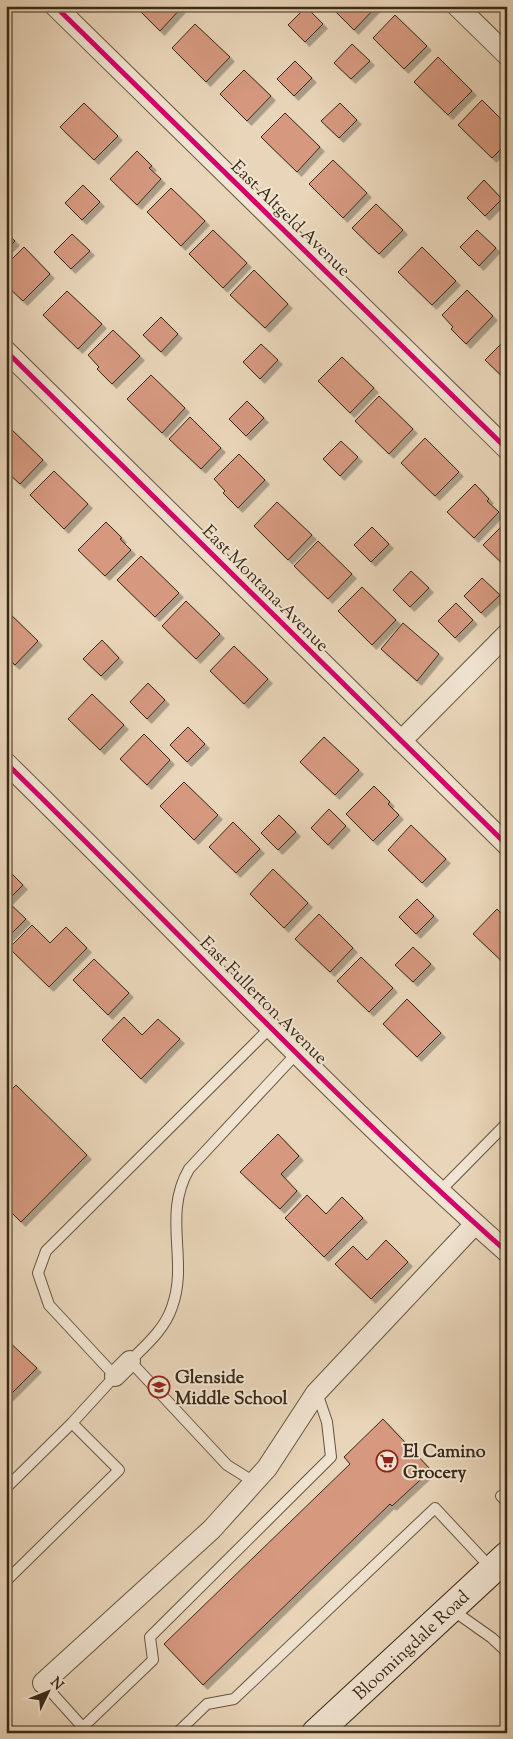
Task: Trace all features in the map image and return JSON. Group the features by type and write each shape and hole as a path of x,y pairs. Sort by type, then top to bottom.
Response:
{"main road":[{"name":"Bloomingdale Road","path":"316,1733 500,1563"}],"street":[{"name":"East Altgeld Avenue","path":"56,6 507,450"},
{"path":"457,6 507,56"},
{"name":"East Montana Avenue","path":"6,350 507,846"},
{"path":"401,741 507,634"},
{"name":"East Fullerton Avenue","path":"6,763 297,1053 440,1191 507,1252"},
{"path":"43,1683 212,1528 267,1468 316,1393 475,1224"},
{"path":"116,1376 130,1361"}],"lane":[{"path":"6,1488 72,1424 116,1376 49,1304 38,1273 46,1251 271,1027"},
{"path":"254,1482 227,1465 130,1361 163,1325 172,1309 176,1294 175,1210 181,1182 189,1168 297,1053"},
{"path":"440,1191 507,1124"},
{"path":"43,1683 86,1730 153,1660 150,1636 331,1457 327,1422 316,1393"},
{"path":"6,1581 119,1470 72,1424"},
{"path":"176,1733 207,1704 234,1699 435,1508 500,1563"},
{"path":"450,1609 492,1638 507,1652"}],"building":[{"path":"135,6 183,6 160,31"},
{"path":"330,6 377,6 354,30"},
{"path":"306,7 323,24 305,42 288,25"},
{"path":"395,15 427,46 404,69 373,38"},
{"path":"195,24 230,57 206,82 172,48"},
{"path":"352,44 370,61 351,79 334,63"},
{"path":"438,57 472,91 448,115 414,82"},
{"path":"295,61 312,78 294,96 277,79"},
{"path":"244,70 271,96 247,121 220,94"},
{"path":"482,100 507,125 507,143 492,158 458,125"},
{"path":"84,103 118,136 94,160 60,127"},
{"path":"340,103 357,120 339,138 321,121"},
{"path":"285,113 320,147 297,172 261,137"},
{"path":"137,151 152,166 149,168 161,179 137,205 110,179"},
{"path":"333,160 367,193 343,218 309,184"},
{"path":"484,180 502,199 485,216 467,198"},
{"path":"83,185 100,202 82,220 65,203"},
{"path":"171,188 205,221 181,246 147,212"},
{"path":"376,204 403,230 379,254 352,228"},
{"path":"213,230 247,263 223,288 189,254"},
{"path":"477,230 496,248 479,266 460,247"},
{"path":"6,233 15,241 6,250"},
{"path":"72,234 90,251 71,269 54,252"},
{"path":"24,247 50,274 23,301 8,287 10,284 6,280 6,265"},
{"path":"422,247 456,281 432,305 398,272"},
{"path":"254,270 288,304 265,328 230,295"},
{"path":"467,290 493,316 466,344 451,329 453,327 442,315"},
{"path":"67,291 102,324 78,349 43,315"},
{"path":"161,317 178,334 161,352 143,335"},
{"path":"113,330 140,356 112,384 97,369 99,367 88,355"},
{"path":"507,338 507,381 485,360"},
{"path":"261,344 278,360 260,379 243,362"},
{"path":"342,357 374,388 350,413 318,381"},
{"path":"151,375 185,408 162,433 127,399"},
{"path":"379,396 413,429 389,454 355,421"},
{"path":"247,401 264,418 246,436 229,419"},
{"path":"190,417 221,448 201,469 169,439"},
{"path":"9,427 43,460 20,484 6,471 6,429"},
{"path":"425,438 459,472 435,496 401,463"},
{"path":"341,441 358,457 340,476 323,459"},
{"path":"239,454 265,480 238,508 223,493 225,491 214,479"},
{"path":"54,471 88,504 64,529 30,495"},
{"path":"475,484 489,499 487,501 499,512 474,538 447,512"},
{"path":"277,502 312,535 288,560 254,526"},
{"path":"507,521 507,568 483,545"},
{"path":"106,522 131,550 105,576 78,550"},
{"path":"372,527 389,544 371,562 354,545"},
{"path":"318,541 352,574 328,599 294,566"},
{"path":"141,556 179,593 155,617 117,580"},
{"path":"411,571 429,588 410,607 393,590"},
{"path":"482,578 500,595 481,613 464,596"},
{"path":"362,587 396,620 372,645 338,611"},
{"path":"186,601 220,634 196,659 162,626"},
{"path":"456,603 473,620 455,638 438,621"},
{"path":"6,610 38,641 15,665 6,657"},
{"path":"403,623 439,654 417,681 381,649"},
{"path":"102,640 119,658 101,676 83,659"},
{"path":"234,646 268,679 244,704 210,671"},
{"path":"148,683 165,700 147,719 130,702"},
{"path":"92,694 124,725 100,750 68,719"},
{"path":"188,727 205,744 187,762 170,745"},
{"path":"144,734 170,760 147,785 120,759"},
{"path":"324,737 359,770 335,795 300,762"},
{"path":"184,782 218,815 194,840 160,806"},
{"path":"374,786 390,802 388,804 399,815 373,841 346,814"},
{"path":"329,809 346,826 328,845 311,828"},
{"path":"279,815 296,832 278,850 261,833"},
{"path":"233,822 260,849 236,873 209,847"},
{"path":"411,825 446,859 422,883 388,850"},
{"path":"6,868 23,885 7,901 26,919 6,939"},
{"path":"273,869 308,903 284,928 250,894"},
{"path":"417,899 434,916 416,934 399,917"},
{"path":"497,909 507,919 507,966 473,934"},
{"path":"319,914 353,948 330,972 295,939"},
{"path":"32,925 50,943 66,927 87,948 49,987 9,948"},
{"path":"413,947 431,964 413,982 395,965"},
{"path":"361,957 393,988 369,1012 337,981"},
{"path":"94,959 129,993 108,1015 73,980"},
{"path":"407,999 441,1033 417,1057 383,1024"},
{"path":"124,1017 142,1035 158,1019 180,1039 141,1079 102,1040"},
{"path":"16,1085 87,1155 21,1222 6,1207 6,1095"},
{"path":"278,1134 299,1156 281,1174 297,1191 280,1209 240,1172"},
{"path":"307,1195 326,1214 342,1197 363,1218 324,1257 285,1218"},
{"path":"386,1240 408,1262 371,1299 335,1264 353,1246 367,1260"},
{"path":"6,1339 37,1368 6,1399"},
{"path":"383,1419 431,1470 392,1506 390,1504 203,1685 164,1644 350,1464 344,1457"}],"cycle path":[{"path":"55,6 507,449"},
{"path":"6,351 507,845"},
{"path":"6,763 378,1133 507,1252"}],"place":[{"name":"Glenside Middle School","path":"159,1387"},
{"name":"El Camino Grocery","path":"387,1461"}]}
